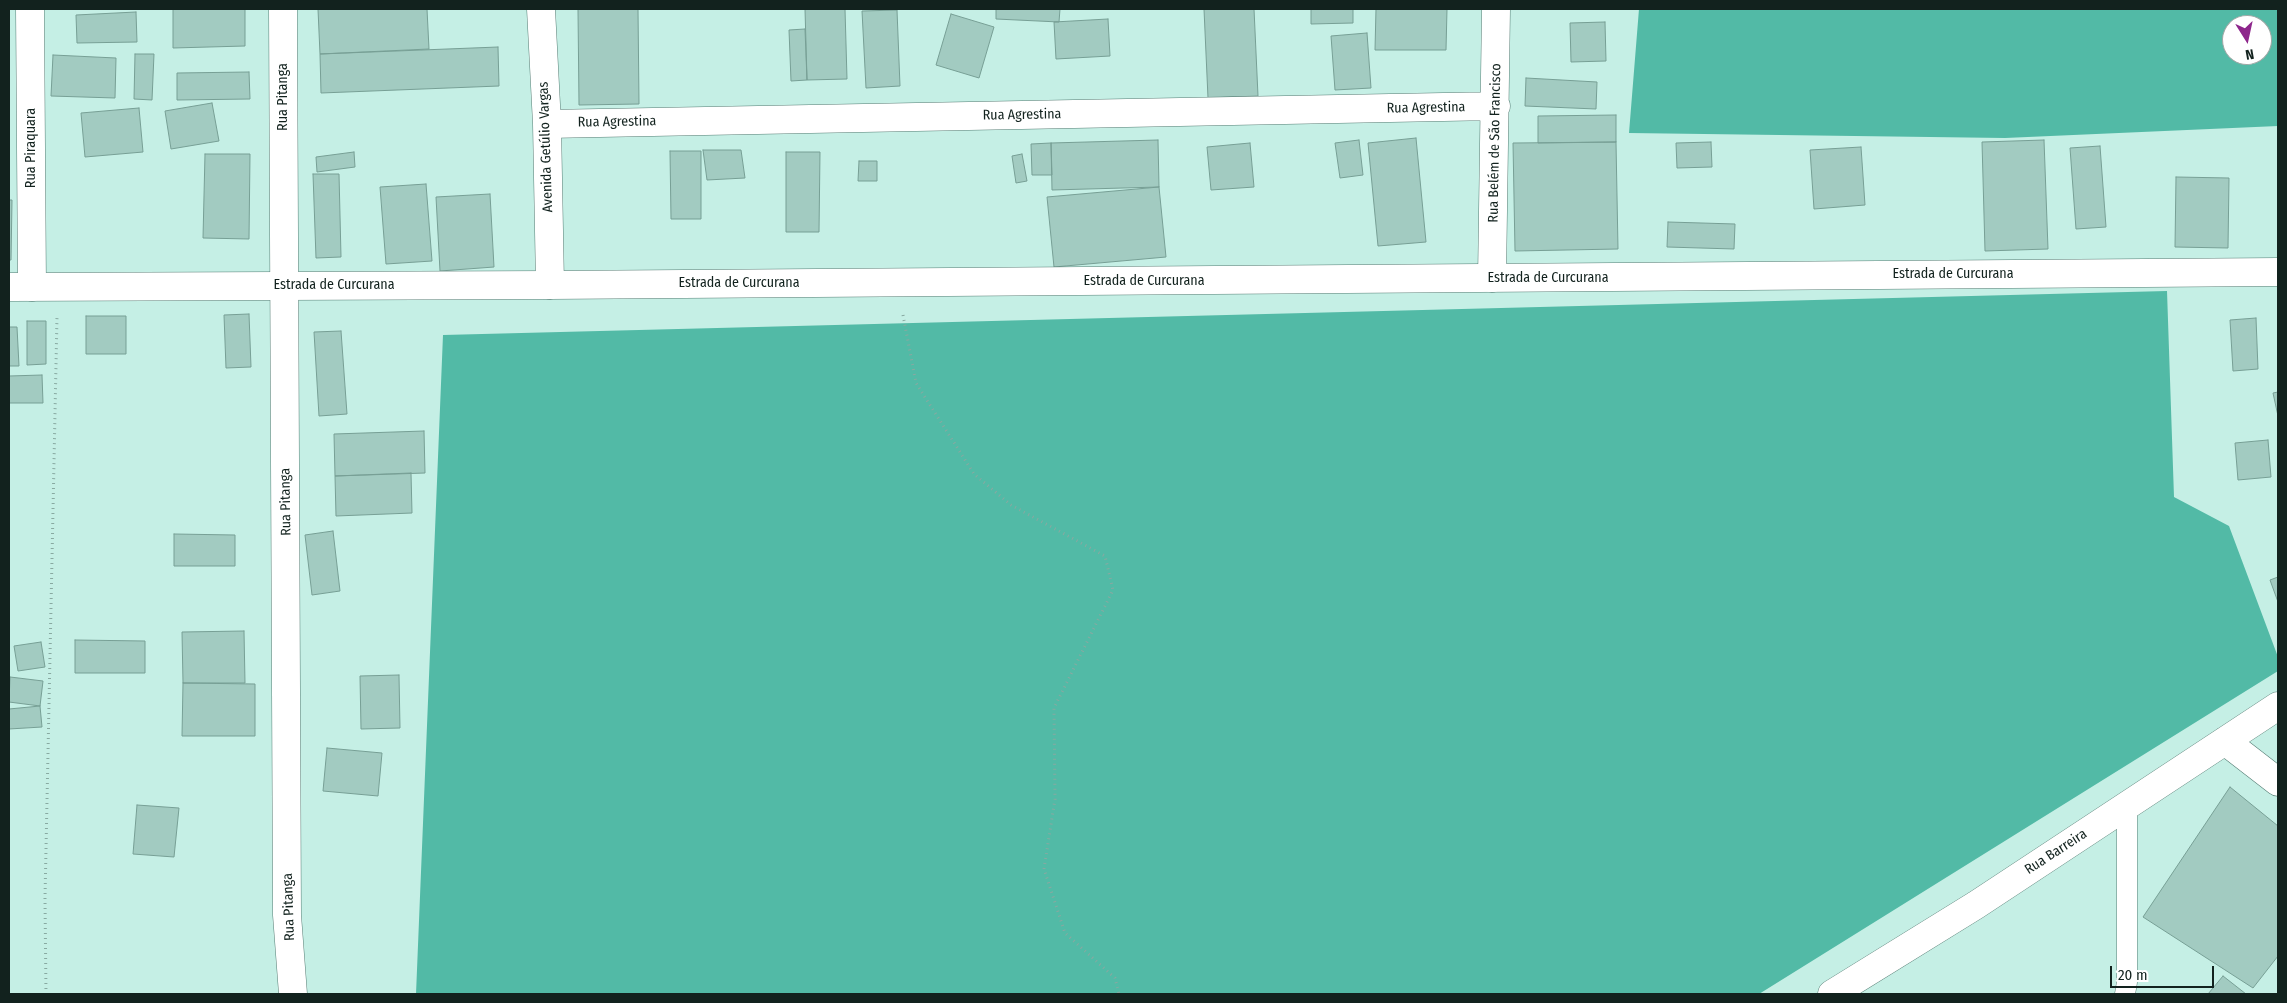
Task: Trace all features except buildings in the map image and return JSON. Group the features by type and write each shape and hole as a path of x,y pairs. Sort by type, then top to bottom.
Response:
{"street":[{"name":"Rua Piraquara","path":"30,9 33,287"},
{"name":"Rua Pitanga","path":"283,9 287,916 293,994"},
{"name":"Avenida Getúlio Vargas","path":"541,9 547,124 550,285"},
{"name":"Rua Belém de São Francisco","path":"1492,278 1496,9"},
{"name":"Rua Agrestina","path":"547,124 1496,106"},
{"name":"Estrada de Curcurana","path":"33,287 2278,272"},
{"name":"Rua Barreira","path":"1832,994 1976,905 2278,706"},
{"path":"2225,741 2278,782"}],"lane":[{"path":"2125,994 2127,982 2127,805"}],"path":[{"path":"897,282 916,383 974,474 1011,505 1105,556 1113,590 1054,708 1056,799 1044,869 1065,933 1116,978 1119,994"},
{"path":"33,287 46,994"}],"green space":[{"path":"1639,9 2278,9 2278,126 2005,138 1629,133"},
{"path":"2167,291 2174,497 2229,526 2278,657 2278,671 1759,994 416,994 443,335"}]}
